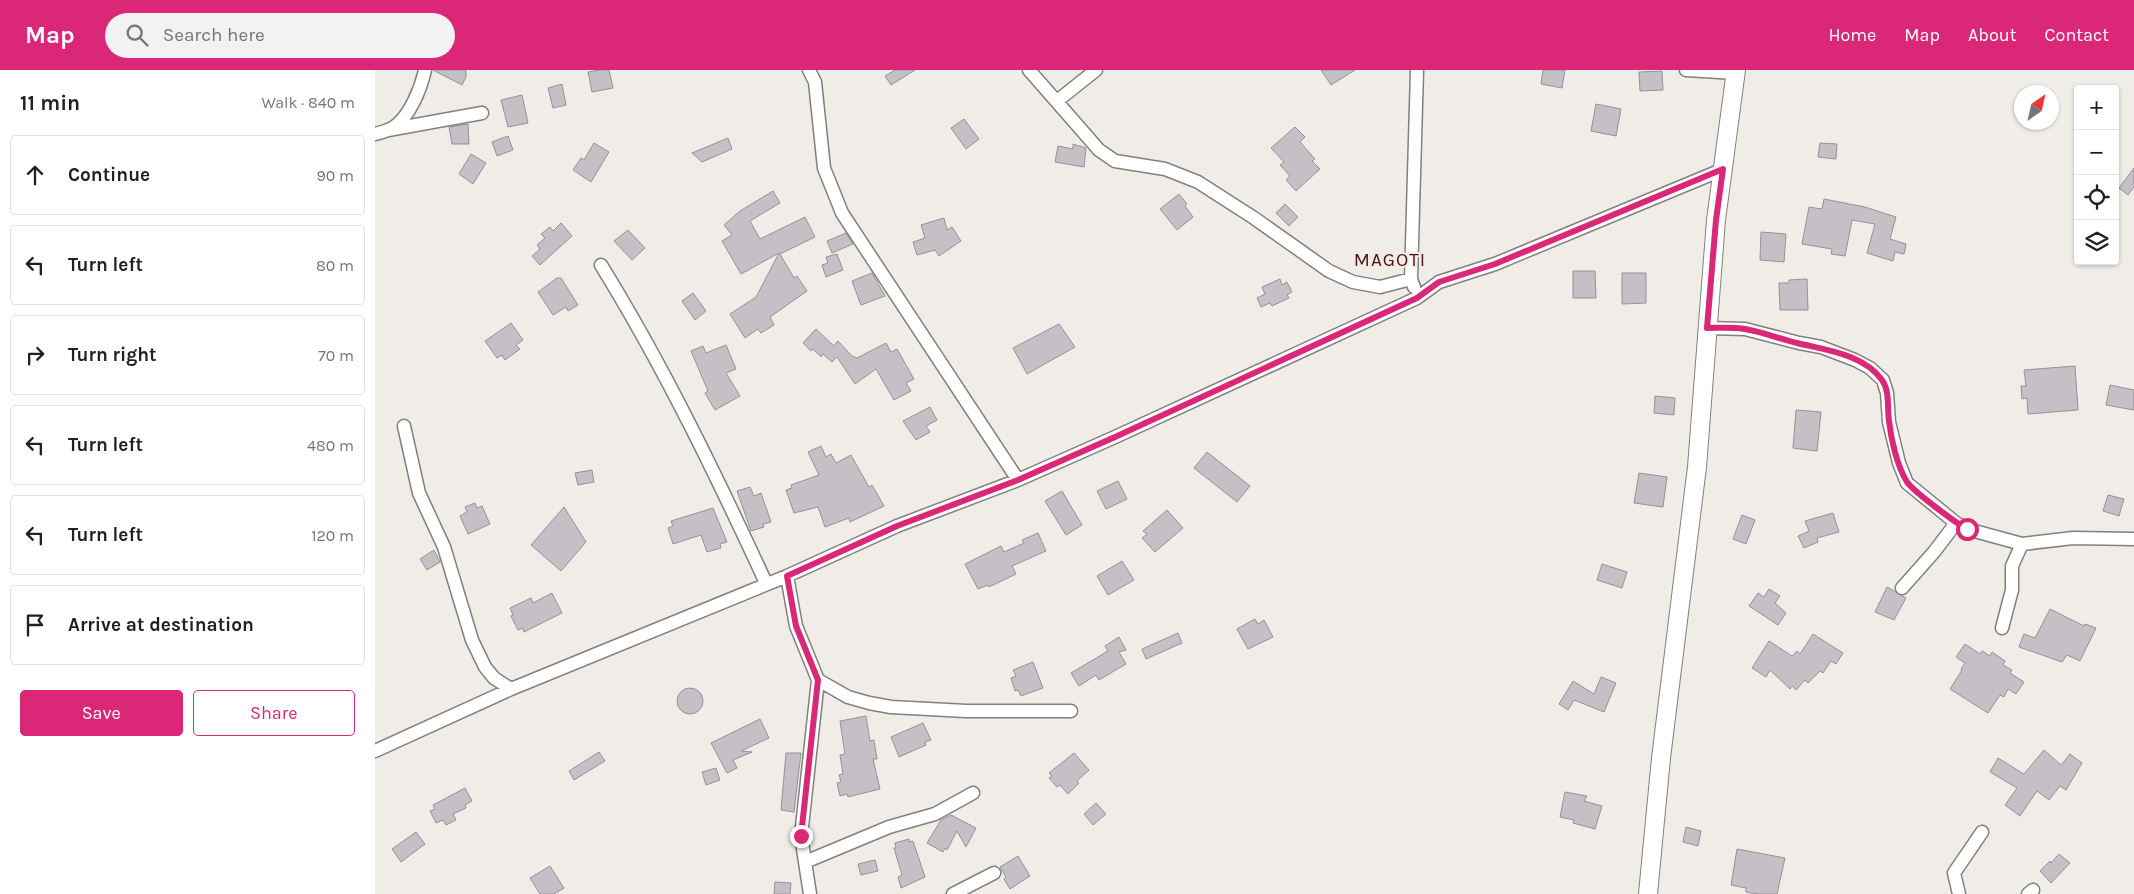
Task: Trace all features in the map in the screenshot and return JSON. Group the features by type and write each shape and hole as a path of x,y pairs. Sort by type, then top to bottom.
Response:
{"street":[{"path":"388,130 399,122 405,114 425,70"},
{"path":"809,70 815,82 824,168 842,213 1018,480"},
{"path":"1029,70 1099,150 1110,158 1123,163 1165,169 1197,182 1343,278 1365,285 1380,286 1411,279"},
{"path":"1057,101 1096,70"},
{"path":"1417,70 1411,279 1417,298"},
{"path":"1648,894 1661,758 1697,467 1716,220 1736,71 1686,70"},
{"path":"375,134 481,113"},
{"path":"375,751 511,689 787,576 897,526 1018,480 1417,298 1439,282 1495,264 1723,169"},
{"path":"601,265 628,309 683,409 766,583"},
{"path":"1707,328 1745,329 1799,344 1821,347 1870,368 1883,380 1887,393 1889,422 1899,463 1907,483 1956,523 1967,529 2023,544 2073,538 2134,539"},
{"path":"404,426 419,493 441,539 472,640 485,667 494,678 511,689"},
{"path":"1902,588 1934,552 1956,523"},
{"path":"2002,628 2012,590 2012,566 2023,544"},
{"path":"787,576 796,626 818,680 801,836 810,894"},
{"path":"818,680 848,697 891,707 966,711 1071,711"},
{"path":"805,862 889,827 935,814 973,793"},
{"path":"1959,894 1954,873 1983,832"},
{"path":"953,894 994,873"}],"building":[{"path":"433,70 466,70 466,77 462,85"},
{"path":"609,70 613,88 592,92 588,72"},
{"path":"895,70 915,70 891,85 885,76"},
{"path":"1321,70 1355,70 1331,85"},
{"path":"1543,70 1565,70 1562,88 1541,84"},
{"path":"1662,71 1663,90 1640,91 1639,72"},
{"path":"562,84 566,105 553,108 548,88"},
{"path":"522,95 528,123 508,127 501,100"},
{"path":"1596,104 1621,109 1616,136 1591,131"},
{"path":"964,119 979,139 966,149 951,128"},
{"path":"468,124 469,144 452,144 449,127"},
{"path":"1295,127 1305,137 1300,142 1315,159 1312,161 1320,169 1296,191 1286,180 1290,176 1280,165 1284,162 1271,148"},
{"path":"508,136 513,150 497,156 492,142"},
{"path":"728,138 732,149 702,162 692,153"},
{"path":"594,143 609,152 591,182 573,170 581,158 584,160"},
{"path":"1820,143 1837,144 1836,159 1818,157"},
{"path":"1073,144 1086,148 1084,167 1055,162 1058,146 1073,149"},
{"path":"471,154 486,163 473,184 459,174"},
{"path":"2134,168 2134,187 2128,195 2119,188"},
{"path":"773,191 780,203 750,221 760,239 805,217 815,237 780,254 794,278 797,276 807,291 770,317 774,325 761,333 758,329 745,338 730,314 756,297 779,253 741,274 722,241 732,235 724,225 740,211"},
{"path":"1179,194 1187,204 1185,206 1193,217 1177,230 1160,209"},
{"path":"1824,199 1865,207 1896,217 1890,239 1906,244 1904,254 1895,252 1893,261 1867,253 1875,224 1852,220 1845,256 1831,254 1832,249 1802,244 1809,207 1822,209"},
{"path":"1285,204 1298,217 1289,226 1276,213"},
{"path":"944,218 947,230 952,227 961,241 939,256 935,250 917,255 913,242 925,238 921,225"},
{"path":"561,223 572,236 540,265 532,256 540,249 537,245 545,238 541,234 550,227 553,231"},
{"path":"628,230 645,248 632,260 614,241"},
{"path":"1761,232 1786,234 1784,262 1760,260"},
{"path":"846,233 853,244 832,253 827,241"},
{"path":"837,254 843,270 826,277 822,265 828,263 826,257"},
{"path":"1573,271 1595,271 1596,298 1573,298"},
{"path":"872,273 885,296 861,305 852,281"},
{"path":"1622,273 1646,273 1646,303 1622,304"},
{"path":"557,278 561,278 578,305 568,311 566,307 553,315 538,292"},
{"path":"1280,279 1282,285 1287,282 1292,292 1287,295 1289,298 1272,306 1270,303 1261,307 1257,298 1265,294 1262,287"},
{"path":"1807,279 1808,310 1780,310 1779,283 1789,283 1789,280"},
{"path":"693,293 706,311 695,320 682,301"},
{"path":"511,323 523,340 516,345 520,349 505,360 502,355 497,358 485,341"},
{"path":"1059,324 1075,347 1027,374 1013,348"},
{"path":"816,329 834,346 838,341 852,356 857,358 886,343 891,352 897,349 914,379 906,383 911,391 894,400 876,369 855,384 837,357 832,362 823,354 821,357 813,349 811,351 803,343"},
{"path":"726,345 736,369 726,373 740,396 715,410 705,393 708,391 691,351 703,346 706,353"},
{"path":"2075,366 2078,410 2028,414 2027,398 2022,399 2021,386 2026,386 2024,370"},
{"path":"2110,385 2134,390 2134,410 2106,405"},
{"path":"1655,396 1675,398 1674,415 1654,413"},
{"path":"930,407 937,420 926,426 930,432 916,440 903,421"},
{"path":"1796,410 1821,412 1817,451 1793,448"},
{"path":"821,446 826,457 831,454 836,463 851,455 869,487 872,485 884,506 850,522 849,518 825,527 818,507 794,513 786,490 792,488 791,485 819,475 808,452"},
{"path":"1207,452 1250,486 1237,502 1194,468"},
{"path":"592,470 594,482 578,485 575,473"},
{"path":"1639,473 1667,477 1663,507 1634,503"},
{"path":"1118,481 1127,499 1106,509 1097,491"},
{"path":"750,487 754,496 761,493 771,522 763,524 764,527 751,531 737,491"},
{"path":"1062,491 1082,525 1066,535 1045,501"},
{"path":"2108,495 2124,499 2119,516 2103,511"},
{"path":"475,503 477,508 482,506 490,524 468,534 460,516 467,512 465,507"},
{"path":"564,507 586,542 561,571 531,545"},
{"path":"713,508 727,542 720,544 721,548 707,552 701,535 673,544 668,528 673,526 671,521"},
{"path":"1167,510 1183,528 1155,552 1142,538 1147,534 1143,531"},
{"path":"1833,513 1839,532 1817,538 1818,542 1804,548 1798,536 1809,531 1805,521"},
{"path":"1742,515 1755,520 1746,544 1733,539"},
{"path":"1038,533 1046,551 1012,566 1016,574 989,587 988,585 978,589 965,564 1001,546 1004,552 1024,543 1022,540"},
{"path":"434,550 440,562 427,570 420,559"},
{"path":"1122,561 1134,580 1108,595 1097,576"},
{"path":"1602,564 1627,572 1622,588 1597,580"},
{"path":"1887,587 1906,598 1894,620 1875,612"},
{"path":"1769,589 1780,596 1775,603 1786,613 1778,625 1749,606 1758,593 1764,597"},
{"path":"552,593 562,613 524,632 523,628 518,630 511,616 513,615 510,608 531,598 533,603"},
{"path":"2050,609 2084,626 2085,624 2096,628 2080,661 2067,655 2062,662 2019,647 2024,634 2035,638"},
{"path":"1255,619 1258,624 1264,620 1273,637 1248,649 1237,629"},
{"path":"1178,633 1182,643 1146,659 1142,649"},
{"path":"1813,634 1843,653 1836,664 1831,661 1823,673 1820,671 1808,683 1805,680 1796,690 1792,686 1790,689 1770,670 1766,677 1752,668 1769,641 1792,656 1797,651 1800,654"},
{"path":"1119,637 1126,650 1119,652 1126,664 1099,680 1096,675 1079,686 1071,673 1108,651 1105,646"},
{"path":"1965,644 1980,654 1982,651 1990,656 1992,652 2005,661 2003,665 2012,670 2010,673 2024,682 2016,694 2008,689 2004,697 2000,695 1988,713 1950,689 1965,663 1956,657"},
{"path":"1033,662 1043,688 1021,696 1018,690 1015,691 1011,678 1016,676 1013,670"},
{"path":"1601,677 1616,683 1604,712 1574,700 1568,710 1559,704 1573,681 1594,694"},
{"path":"690,688 699,692 703,701 699,710 690,714 681,710 677,701 681,692"},
{"path":"866,716 870,741 874,740 877,759 873,759 880,789 848,797 847,794 840,796 837,783 841,782 839,775 843,774 840,755 845,754 840,721"},
{"path":"760,719 769,738 741,751 752,752 733,760 737,768 727,773 711,743"},
{"path":"923,723 931,740 925,742 926,745 899,757 891,737"},
{"path":"2044,750 2061,765 2070,754 2082,763 2066,790 2060,786 2049,800 2037,791 2020,816 2005,805 2017,788 1990,772 1998,758 2024,774"},
{"path":"599,752 605,761 574,780 569,771"},
{"path":"786,753 801,753 794,812 781,810"},
{"path":"1074,753 1089,770 1077,781 1079,783 1068,794 1060,785 1057,787 1049,778 1052,776 1049,773"},
{"path":"716,768 720,780 706,785 702,772"},
{"path":"465,788 472,801 465,805 466,808 453,814 456,820 446,825 443,820 436,823 430,811 435,809 433,805"},
{"path":"1565,792 1587,796 1584,801 1602,806 1595,829 1573,823 1574,820 1560,817"},
{"path":"1096,803 1106,814 1093,825 1084,814"},
{"path":"951,815 976,828 966,847 957,831 947,850 945,848 943,852 927,843 941,820"},
{"path":"1686,827 1701,831 1698,846 1683,842"},
{"path":"416,832 425,844 401,862 392,849"},
{"path":"909,839 909,842 913,841 925,877 901,888 898,877 902,875 894,848 896,848 895,843"},
{"path":"1737,849 1785,858 1777,894 1746,892 1746,888 1731,885"},
{"path":"2059,854 2070,863 2051,883 2040,871"},
{"path":"1018,856 1030,876 1010,889 1000,867"},
{"path":"875,860 878,871 861,875 858,864"},
{"path":"550,866 564,888 554,894 540,894 530,878"},
{"path":"775,882 791,883 790,894 774,894"}],"district":[{"name":"MAGOTI","path":"1390,260"}],"route":[{"path":"801,836 818,680 796,626 787,576 897,526 1018,480 1115,437 1417,298 1439,282 1495,264 1723,169 1716,220 1707,328 1745,329 1799,344 1821,347 1870,368 1883,380 1887,393 1889,422 1899,463 1907,483 1956,523 1967,529"}]}
